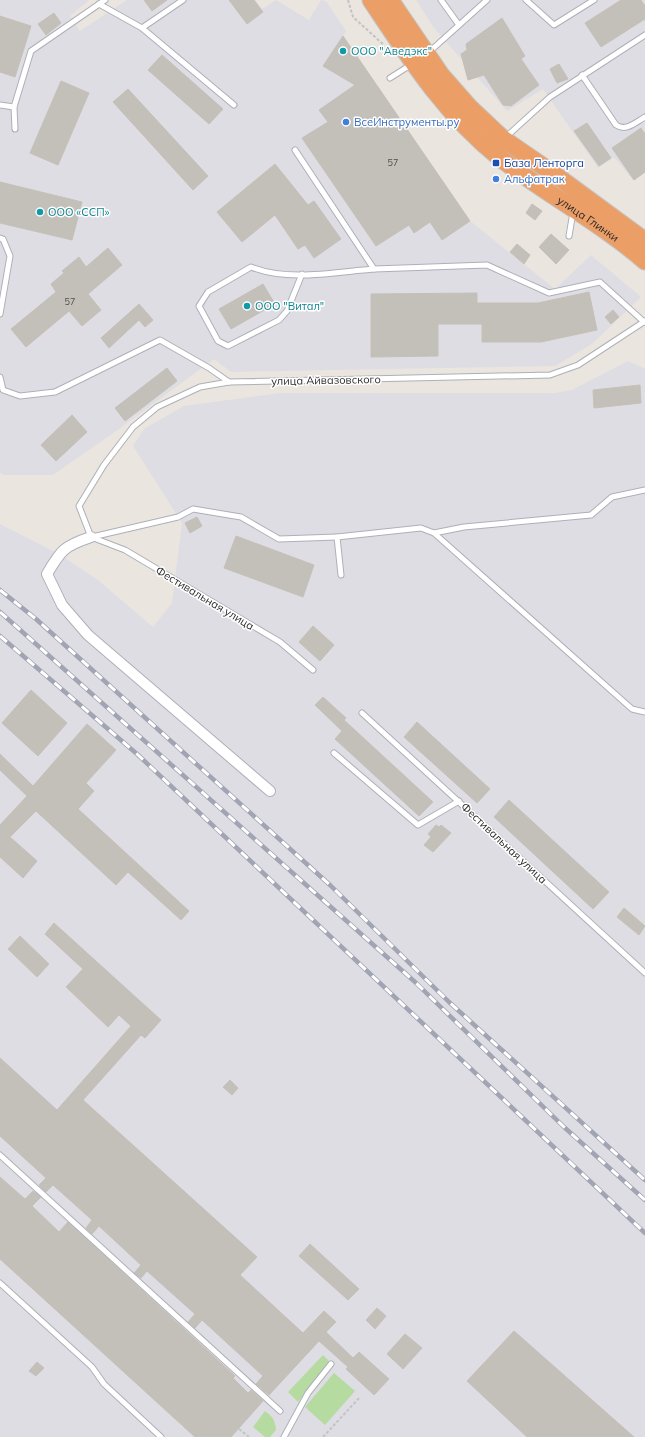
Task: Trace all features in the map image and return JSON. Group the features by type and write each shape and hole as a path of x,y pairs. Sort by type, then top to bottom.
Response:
{"highway":[{"name":"улица Глинки","path":"371,0 419,59 441,75 470,108 503,140 551,172 645,241"},
{"name":"улица Глинки","path":"390,0 419,59 453,114 481,141 535,184 630,248 645,261"}],"street":[{"path":"91,537 71,543 59,554 47,574 62,605 88,635 270,792"}],"lane":[{"path":"15,129 14,107 31,51 105,0"},
{"path":"142,28 183,0"},
{"path":"442,0 459,25"},
{"path":"390,78 419,59 487,0"},
{"path":"526,0 554,25 594,0"},
{"path":"99,4 142,28 234,105"},
{"path":"503,140 550,97 645,35"},
{"path":"582,76 616,125 621,128 626,128 645,117"},
{"path":"0,105 14,107"},
{"path":"295,150 374,269"},
{"path":"569,236 574,210"},
{"path":"0,238 3,239 10,256 0,314"},
{"path":"302,274 287,311 279,320 228,346 218,341 199,306 208,292 252,267 267,273 302,274 374,269 487,265 549,293 600,282 644,321"},
{"name":"улица Айвазовского","path":"91,537 79,506 104,465 133,427 157,408 200,387 229,382 550,375 578,365 644,321"},
{"path":"0,377 3,390 20,396 55,392 160,340 209,368 229,382"},
{"path":"434,533 464,527 591,515 612,497 642,492 645,490"},
{"path":"91,537 178,517 193,509 242,517 279,539 337,536 422,528 434,533 632,709 645,712"},
{"path":"337,536 341,575"},
{"name":"Фестивальная улица","path":"91,537 125,550 280,642 313,670"},
{"name":"Фестивальная улица","path":"362,713 645,973"},
{"path":"334,753 418,826 459,801"},
{"path":"0,1155 280,1410"},
{"path":"0,1284 92,1367 104,1384 161,1437"},
{"path":"284,1437 308,1393 331,1364"}],"path":[{"path":"348,0 353,18 387,48"},
{"path":"323,1437 360,1397"},
{"path":"239,1429 249,1437"}],"shaded area":[{"path":"0,0 89,0 70,16 80,31 127,0 255,0 262,9 276,0 309,20 321,0 326,1 346,31 343,36 470,221 555,289 591,255 641,297 592,344 555,366 231,372 214,359 119,429 53,475 5,475 0,473"},
{"path":"416,0 645,0 645,173 633,180 614,157 598,168 543,89 507,111 434,28"},
{"path":"628,361 645,369 645,1437 0,1437 0,524 59,554 98,580 153,627 172,603 182,523 133,446 144,429 184,406 280,393 555,393 572,390"}],"green space":[{"path":"323,1355 329,1361 298,1402 288,1392"},
{"path":"334,1373 355,1391 325,1425 305,1407"},
{"path":"265,1411 273,1419 276,1427 276,1430 270,1437 265,1437 253,1427"}],"building":[{"path":"144,0 167,0 152,11"},
{"path":"229,0 254,0 263,12 247,24"},
{"path":"621,0 641,0 645,6 645,19 601,47 585,23"},
{"path":"54,13 61,23 46,35 38,24"},
{"path":"0,16 31,26 15,77 0,72"},
{"path":"502,18 525,56 521,59 539,85 511,106 503,105 484,75 468,80 461,54 467,50 466,44"},
{"name":"ООО \"Аведэкс\"","path":"343,36 470,221 442,240 430,222 414,233 409,225 376,246 302,138 328,122 319,110 355,85 323,66"},
{"path":"162,55 223,109 209,124 148,70"},
{"path":"559,64 568,79 557,83 550,69"},
{"path":"61,81 89,93 58,165 30,153"},
{"path":"128,89 208,176 193,190 113,102"},
{"path":"587,123 611,158 599,166 574,131"},
{"path":"641,128 645,134 645,172 634,180 612,148"},
{"path":"275,164 308,205 314,201 341,239 314,258 305,245 298,249 275,215 242,242 217,212"},
{"name":"ООО «ССП»","path":"0,182 82,202 72,240 0,223"},
{"path":"532,204 542,211 535,220 526,213"},
{"path":"551,234 569,250 556,264 539,247"},
{"path":"517,244 530,255 524,264 510,252"},
{"path":"108,248 122,265 88,294 101,310 82,326 69,311 26,347 11,329 56,292 51,284 64,273 62,271 79,257 86,267"},
{"name":"ООО \"Витал\"","path":"263,284 275,304 231,329 219,309"},
{"path":"589,292 597,330 541,342 482,342 482,324 438,324 438,356 371,357 371,294 477,293 477,303 538,303"},
{"path":"139,304 153,320 145,327 139,320 109,348 101,338"},
{"path":"613,310 619,317 611,324 605,317"},
{"path":"167,368 177,381 125,421 115,408"},
{"path":"640,385 641,403 594,408 593,390"},
{"path":"72,415 87,432 56,461 41,445"},
{"path":"197,517 202,526 190,533 185,523"},
{"path":"236,536 314,565 303,597 224,568"},
{"path":"313,626 334,645 320,661 299,642"},
{"path":"31,690 67,723 38,756 2,723"},
{"path":"323,697 346,718 344,720 433,802 419,816 335,739 342,731 315,705"},
{"path":"417,722 490,789 477,803 404,737"},
{"path":"87,724 116,750 86,783 94,791 78,809 189,911 181,920 128,872 116,885 36,811 10,837 37,861 23,878 0,857 0,825 27,796 0,770 0,754 33,786"},
{"path":"509,800 609,892 593,909 494,817"},
{"path":"436,825 439,827 441,825 451,833 433,852 424,845 431,837 428,834"},
{"path":"624,908 645,926 639,935 617,917"},
{"path":"54,923 161,1020 145,1038 141,1035 83,1100 257,1257 240,1275 303,1333 324,1311 336,1322 326,1332 353,1358 359,1352 389,1379 374,1395 346,1369 348,1367 319,1341 269,1395 256,1384 263,1376 202,1320 195,1328 188,1322 195,1314 147,1271 141,1278 134,1273 141,1265 99,1226 92,1234 86,1228 92,1220 53,1185 46,1192 39,1185 46,1178 0,1136 0,1058 57,1110 131,1026 119,1015 108,1027 66,987 83,969 45,934"},
{"path":"20,936 49,964 37,977 8,949"},
{"path":"230,1080 238,1088 232,1095 223,1087"},
{"path":"0,1177 25,1199 33,1191 41,1197 32,1206 59,1232 68,1222 235,1376 233,1378 248,1393 251,1390 263,1401 231,1437 195,1437 0,1259"},
{"path":"310,1244 359,1289 348,1300 299,1256"},
{"path":"377,1308 386,1316 375,1329 366,1320"},
{"path":"514,1331 634,1437 527,1437 467,1381"},
{"path":"405,1334 422,1348 403,1369 387,1354"},
{"path":"37,1362 44,1368 36,1376 29,1371"}],"railway":[{"path":"0,590 36,619 330,885 449,1002 645,1180"},
{"path":"0,612 415,982 564,1127 645,1200"},
{"path":"0,636 137,754 645,1233"}],"place":[{"name":"ООО \"Аведэкс\"","path":"343,51"},
{"name":"ВсеИнструменты.ру","path":"346,122"},
{"name":"База Ленторга","path":"496,163"},
{"name":"Альфатрак","path":"496,179"},
{"name":"ООО «ССП»","path":"40,212"},
{"name":"ООО \"Витал\"","path":"247,306"}]}
